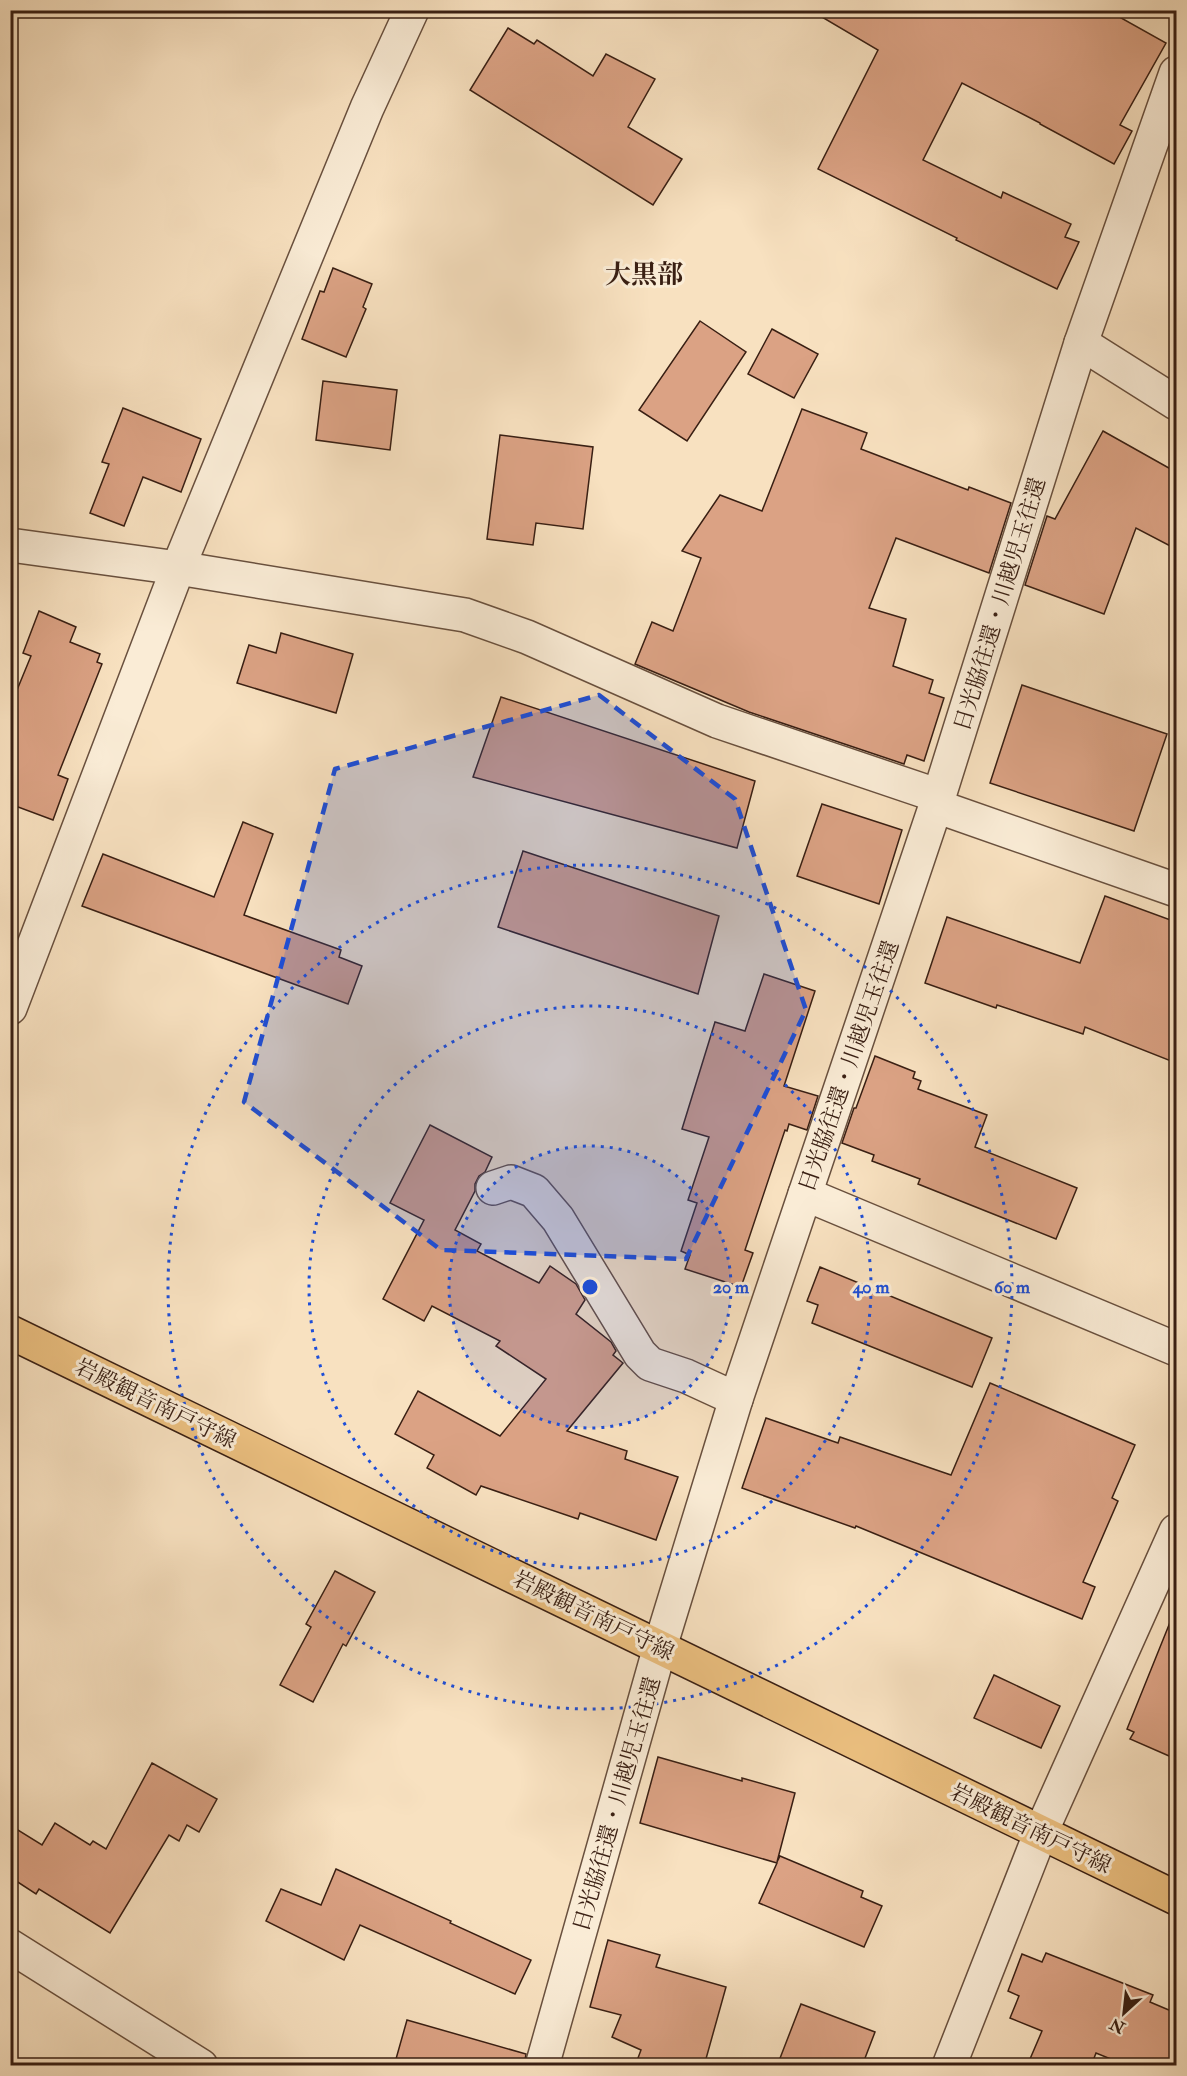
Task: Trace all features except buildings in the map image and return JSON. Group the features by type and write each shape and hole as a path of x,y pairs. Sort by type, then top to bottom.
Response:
{"main road":[{"name":"岩殿観音南戸守線","path":"10,1332 1176,1899"}],"street":[{"path":"10,1008 178,568 367,108 412,10"},
{"name":"日光脇往還・川越児玉往還","path":"542,2066 660,1647 736,1399 938,801 1081,343 1174,93"},
{"path":"1081,343 1176,404"},
{"path":"10,545 178,568 465,615 526,637 717,721 1176,890"},
{"path":"493,1188 511,1182 534,1191 558,1219 640,1354 650,1364 686,1376 736,1399"},
{"path":"805,1194 1176,1350"},
{"path":"949,2066 1041,1832 1176,1535"},
{"path":"10,1946 201,2066"}],"highlighted area":[{"path":"599,695 735,799 806,1010 686,1259 441,1250 244,1102 335,769"}],"district":[{"name":"大黒部","path":"644,274"}]}
